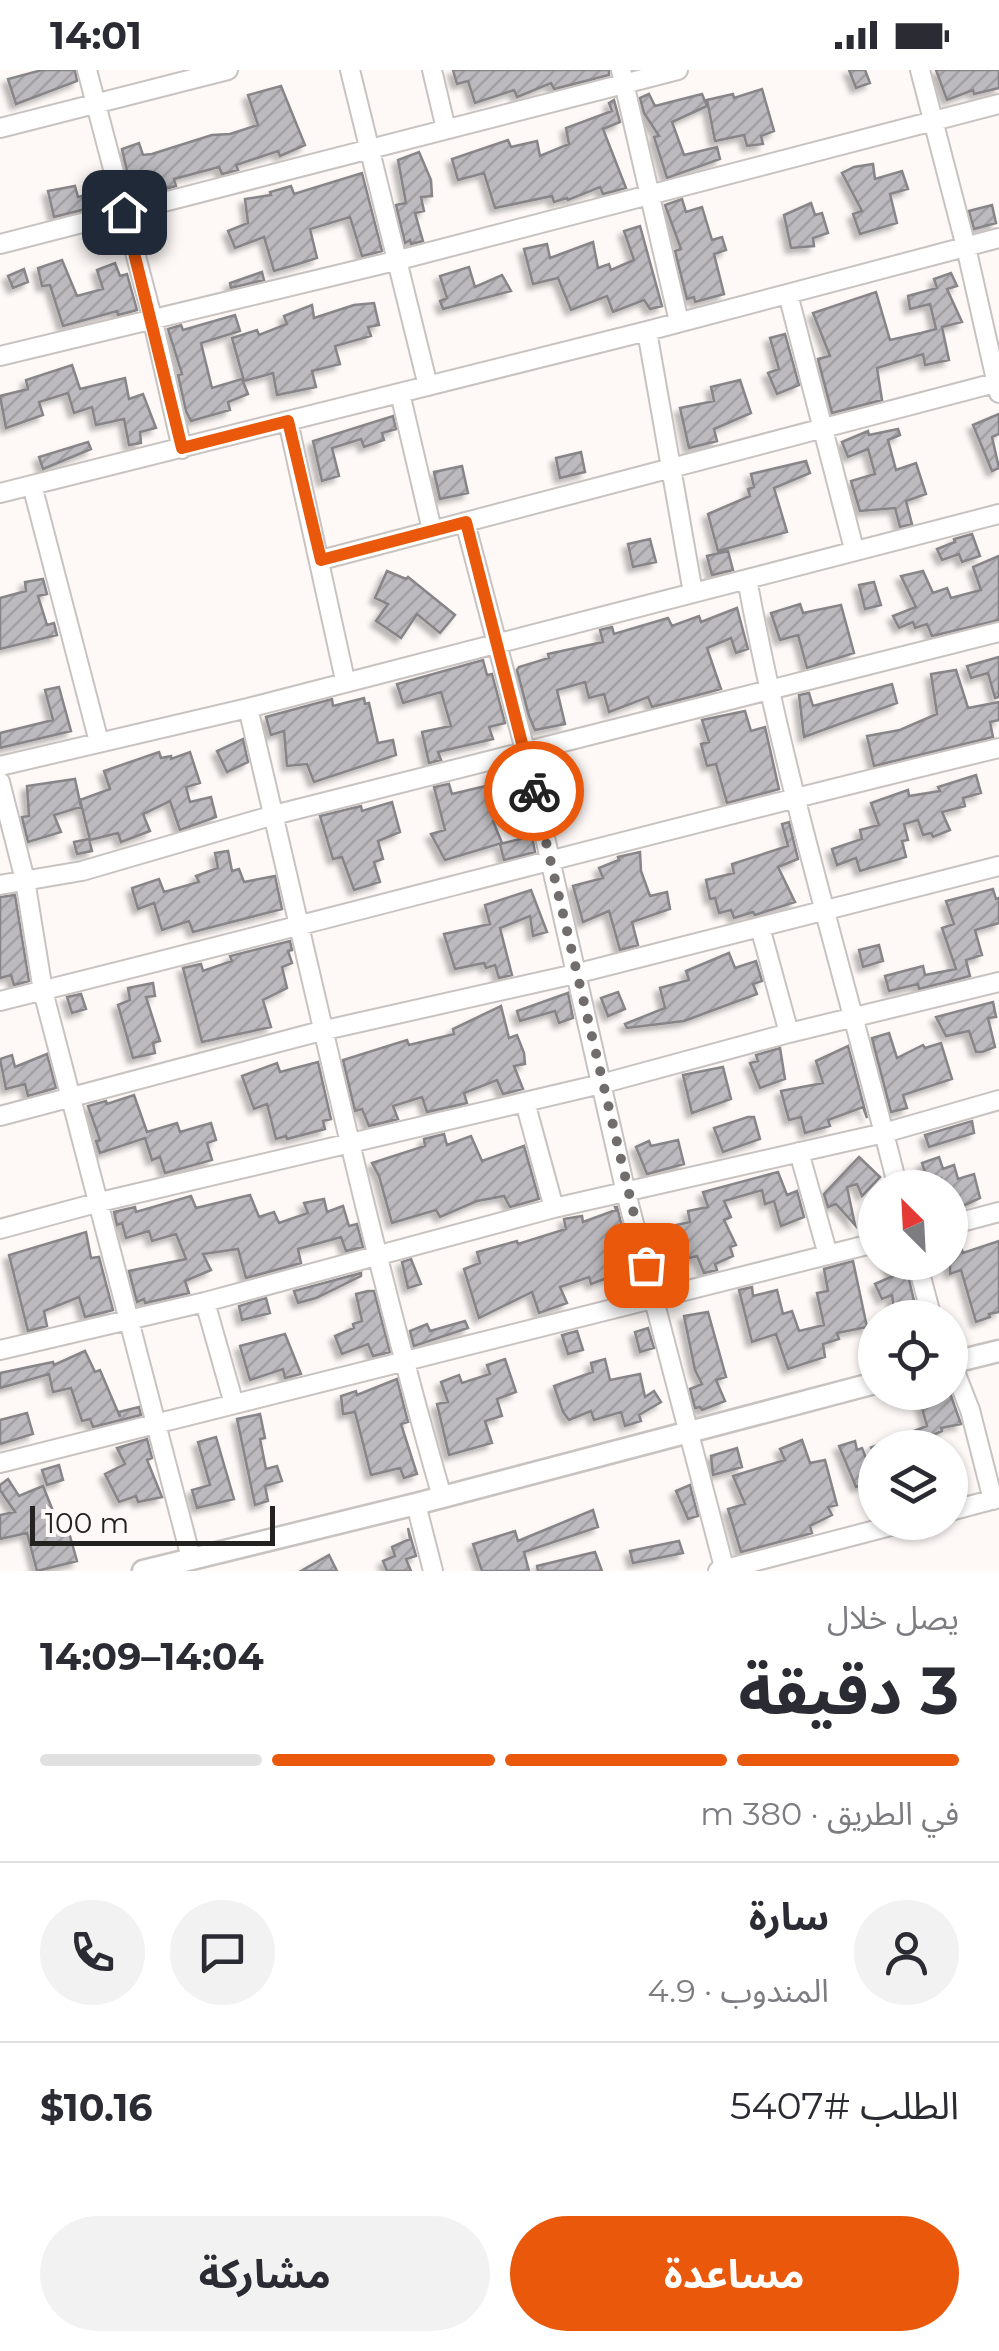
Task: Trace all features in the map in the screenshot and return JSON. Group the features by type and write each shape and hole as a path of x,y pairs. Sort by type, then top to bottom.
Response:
{"street":[{"path":"87,70 182,448"},
{"path":"0,128 228,70"},
{"path":"350,70 428,386"},
{"path":"432,70 446,130"},
{"path":"0,244 446,130 622,77 678,70"},
{"path":"321,560 670,467 998,386 920,70"},
{"path":"622,77 679,322"},
{"path":"0,356 399,260 999,104"},
{"path":"0,493 647,331 999,238"},
{"path":"788,294 854,549"},
{"path":"647,331 693,593"},
{"path":"400,393 432,530"},
{"path":"288,421 346,680"},
{"path":"32,485 99,742"},
{"path":"0,766 248,708 999,514"},
{"path":"466,522 526,754 626,1192 722,1570 858,1535"},
{"path":"746,579 793,798 893,1170"},
{"path":"0,885 82,871 274,815 999,632"},
{"path":"248,708 348,1142 403,1362 442,1496"},
{"path":"0,1001 999,748"},
{"path":"0,782 25,880 43,990 192,1558"},
{"path":"0,1116 321,1032 575,974 999,866"},
{"path":"760,927 789,1033"},
{"path":"0,1229 601,1084 999,982"},
{"path":"0,1350 206,1302 554,1208 884,1133 999,1100"},
{"path":"525,1102 554,1208"},
{"path":"799,1152 828,1255"},
{"path":"968,1220 999,1212"},
{"path":"0,1463 858,1248"},
{"path":"206,1302 234,1404"},
{"path":"968,1358 999,1351"},
{"path":"148,1570 858,1387"},
{"path":"968,1405 996,1499 968,1506"},
{"path":"416,1504 433,1571"}],"building":[{"path":"42,70 75,70 77,81 16,104 8,79"},
{"path":"453,70 609,70 609,75 554,89 551,83 517,97 514,90 475,103 468,81 457,84"},
{"path":"849,70 865,70 870,83 856,88"},
{"path":"936,70 999,70 999,88 974,94 973,90 947,100"},
{"path":"281,86 305,145 280,156 278,151 236,165 238,170 222,174 219,167 174,179 176,186 133,197 122,149 139,143 143,155 152,154 258,125 248,95"},
{"path":"762,89 774,131 761,136 763,144 747,146 744,135 715,141 707,100 733,94 734,98"},
{"path":"649,94 655,106 702,94 707,106 672,122 684,155 717,147 720,159 667,178 654,137 659,136 644,113 640,98"},
{"path":"614,100 620,122 603,129 626,188 603,194 600,187 568,200 554,202 552,196 495,208 484,173 458,180 452,159 508,140 511,147 537,141 540,156 569,144 566,128 612,111 609,103"},
{"path":"419,152 431,180 432,196 421,197 424,211 415,213 423,241 411,244 410,240 405,243 396,205 406,203 398,160"},
{"path":"873,164 875,179 902,171 908,189 890,194 897,223 860,234 853,214 862,211 842,173"},
{"path":"362,173 382,251 362,256 350,217 310,229 317,258 274,271 264,237 235,248 228,231 248,223 245,199 271,195 270,192 291,186 294,194"},
{"path":"75,186 78,197 106,190 109,203 54,217 48,191"},
{"path":"682,199 686,212 702,207 712,240 722,237 726,250 714,254 724,294 695,302 694,297 687,299 675,251 681,249 665,205"},
{"path":"811,203 815,215 822,213 828,233 813,238 814,246 791,248 784,215"},
{"path":"992,205 996,223 974,229 969,211"},
{"path":"640,226 662,306 650,309 644,300 613,312 607,296 571,310 558,278 533,284 524,249 547,244 550,258 593,242 598,268 609,264 611,270 634,260 624,231"},
{"path":"62,260 77,296 103,289 97,270 115,263 120,276 127,274 137,310 118,315 117,311 63,326 50,285 42,286 38,268"},
{"path":"469,267 475,287 502,275 511,291 443,309 440,301 447,298 440,276"},
{"path":"24,269 28,282 13,288 8,276"},
{"path":"262,272 264,280 231,288 230,283"},
{"path":"951,273 957,286 947,289 962,322 942,327 949,360 925,365 923,354 877,368 882,400 832,413 818,359 830,356 813,313 876,292 890,340 936,329 930,304 910,309 908,296 937,288 934,279"},
{"path":"374,303 379,325 368,327 371,336 335,346 340,364 312,371 316,387 277,395 273,373 244,381 232,338 257,330 259,335 287,324 284,316 312,305 314,318"},
{"path":"235,315 240,331 201,343 212,388 242,379 248,394 228,402 230,410 191,421 168,329 181,325 183,330"},
{"path":"785,334 799,385 777,394 768,373 779,369 770,338"},
{"path":"72,365 80,389 125,378 129,399 143,394 156,428 140,432 141,443 129,445 124,419 96,425 92,407 74,413 68,393 39,402 43,415 6,428 0,396 28,389 26,380"},
{"path":"740,380 751,413 714,429 717,441 689,448 680,408 714,401 711,387"},
{"path":"999,414 999,434 992,437 999,468 992,471 973,425"},
{"path":"393,416 396,429 382,433 384,440 364,447 361,439 332,448 339,476 322,481 313,441"},
{"path":"898,429 900,435 888,440 896,470 916,463 926,494 906,501 912,524 900,527 895,508 860,511 851,481 875,474 868,449 848,457 842,442 868,431 869,435"},
{"path":"88,442 91,449 43,469 39,457"},
{"path":"581,452 585,472 560,478 556,458"},
{"path":"806,461 810,473 774,488 787,532 718,551 708,514 750,496 748,489 754,487 751,474"},
{"path":"462,466 468,493 440,499 434,472"},
{"path":"972,534 980,556 962,562 959,554 942,560 937,549"},
{"path":"650,539 656,562 633,567 628,544"},
{"path":"728,551 733,570 712,575 707,556"},
{"path":"999,556 999,620 932,636 927,624 915,628 913,622 899,628 893,616 916,607 901,576 923,571 933,593 947,588 951,598 981,590 973,567"},
{"path":"387,571 408,577 455,615 440,633 417,614 401,638 376,621 388,604 375,598"},
{"path":"43,579 47,594 38,596 47,625 54,623 57,635 0,649 0,598 26,591 25,582"},
{"path":"874,582 881,605 865,609 859,585"},
{"path":"800,604 803,613 841,605 854,653 807,668 798,635 780,640 771,613"},
{"path":"737,608 748,649 736,653 731,638 707,648 721,689 652,707 648,697 609,712 604,694 589,698 585,682 557,690 565,724 535,730 519,667 549,658 548,654 603,642 600,630 612,627 614,634 668,618 672,626 699,616 701,622"},
{"path":"999,657 999,697 995,698 988,673 971,678 967,666"},
{"path":"483,660 487,675 492,674 505,723 489,727 493,739 438,752 441,760 429,763 422,732 451,726 441,692 403,703 397,684"},
{"path":"956,670 968,708 999,702 999,720 990,722 993,737 874,766 867,736 900,730 937,714 931,674"},
{"path":"892,684 897,703 804,737 799,695 809,693 813,706"},
{"path":"59,687 71,731 0,748 0,733 53,720 45,690"},
{"path":"364,698 365,704 369,703 378,743 393,740 396,755 314,782 307,764 287,766 284,731 271,735 266,717 332,699 333,706"},
{"path":"745,711 751,731 765,727 779,789 727,803 716,764 707,766 701,744 709,742 702,720"},
{"path":"243,739 248,762 227,772 217,751"},
{"path":"159,752 161,758 171,759 190,752 200,783 186,787 190,802 211,797 216,817 180,830 170,801 143,814 150,831 121,842 118,833 90,840 80,800 110,789 104,771"},
{"path":"516,767 526,812 493,821 502,843 445,860 431,834 445,830 434,787 449,784 452,794 494,784 491,775"},
{"path":"976,775 981,793 963,798 965,806 942,812 950,830 933,837 931,833 923,835 918,820 904,824 908,840 902,841 906,857 860,871 856,858 837,865 832,849 862,839 860,830 879,825 871,803 908,790 909,796 940,791 938,787"},
{"path":"75,779 81,807 54,815 61,832 28,842 22,817 29,816 27,786"},
{"path":"392,802 400,832 378,841 383,859 374,862 380,882 354,890 342,857 333,859 320,816 361,806 362,811"},
{"path":"789,822 798,859 778,867 795,902 755,915 753,912 734,918 731,910 719,913 715,898 710,899 706,880 734,873 732,864 788,846 782,824"},
{"path":"532,836 535,852 504,860 500,844"},
{"path":"89,839 92,851 77,854 74,842"},
{"path":"228,851 232,871 239,869 244,882 275,876 282,909 193,932 189,921 162,930 154,903 138,909 132,888 159,879 164,892 199,882 196,876 218,868 215,853"},
{"path":"640,852 641,871 650,896 667,892 670,909 632,922 638,945 620,950 609,911 583,922 573,886 603,878 599,868 619,860 618,857"},
{"path":"993,889 996,899 999,898 999,923 975,930 982,955 966,960 970,976 919,989 918,984 889,991 885,976 923,966 925,975 956,969 942,928 954,924 946,901"},
{"path":"531,890 547,932 533,936 530,916 500,928 512,975 499,978 495,965 486,968 484,963 455,969 444,934 490,924 485,905"},
{"path":"15,895 29,981 14,985 11,975 0,978 0,897"},
{"path":"290,941 292,963 282,967 287,988 263,1000 271,1027 202,1042 183,968 201,964 203,971 232,961 230,956"},
{"path":"879,945 883,961 863,967 859,950"},
{"path":"729,953 735,968 756,961 762,981 753,984 757,994 684,1021 627,1028 625,1024 665,1008 660,988 689,980 686,971"},
{"path":"153,983 155,996 146,997 160,1041 153,1043 155,1053 133,1058 118,1005 130,1000 128,988"},
{"path":"618,992 625,1009 608,1016 601,998"},
{"path":"568,993 573,1018 559,1023 555,1011 520,1021 517,1011"},
{"path":"81,994 86,1009 72,1013 67,997"},
{"path":"993,1002 996,1017 988,1018 995,1047 982,1052 976,1052 969,1031 946,1036 936,1017"},
{"path":"501,1006 509,1038 517,1035 524,1053 525,1064 514,1066 523,1089 503,1094 497,1080 464,1093 467,1103 427,1112 422,1097 393,1106 398,1119 369,1126 362,1109 355,1111 343,1060 407,1040 409,1045 454,1034 453,1029"},
{"path":"889,1033 897,1058 923,1045 925,1048 941,1043 952,1079 903,1095 907,1108 891,1112 872,1038"},
{"path":"848,1046 867,1118 863,1107 828,1120 830,1126 805,1133 801,1117 789,1120 781,1091 823,1083 816,1061"},
{"path":"780,1048 785,1079 760,1088 750,1063 758,1061 756,1055"},
{"path":"47,1054 56,1088 28,1096 25,1084 6,1089 0,1059 12,1055 15,1067"},
{"path":"318,1062 331,1119 323,1121 325,1129 276,1139 267,1104 254,1109 242,1076 277,1063 280,1072"},
{"path":"723,1067 731,1099 692,1113 683,1075"},
{"path":"134,1095 147,1132 177,1123 180,1132 211,1123 216,1140 207,1143 212,1160 165,1173 160,1157 152,1160 145,1138 100,1153 96,1141 100,1140 88,1106"},
{"path":"754,1117 760,1139 723,1152 714,1128"},
{"path":"972,1121 974,1133 929,1147 925,1135"},
{"path":"444,1134 447,1145 471,1136 482,1161 524,1146 539,1199 510,1207 504,1196 477,1201 440,1217 436,1210 392,1223 372,1163 425,1146 424,1139"},
{"path":"678,1140 684,1164 647,1174 636,1147 649,1141 651,1146"},
{"path":"859,1157 873,1170 858,1170 858,1186 847,1187 855,1225 836,1204 828,1207 824,1194"},
{"path":"939,1157 943,1169 954,1165 955,1170 924,1170 922,1163"},
{"path":"778,1172 787,1195 797,1191 804,1217 781,1226 774,1201 765,1204 762,1190 724,1201 731,1217 724,1220 736,1245 730,1247 733,1256 715,1264 717,1270 704,1273 697,1256 669,1263 665,1245 654,1250 649,1231 690,1222 688,1211 708,1207 703,1192"},
{"path":"974,1174 980,1198 968,1204 968,1176"},
{"path":"250,1195 259,1217 274,1212 279,1223 308,1213 304,1203 324,1199 327,1212 343,1206 349,1226 357,1224 363,1247 346,1251 341,1237 298,1249 301,1263 246,1278 238,1249 203,1254 211,1270 185,1281 189,1293 137,1302 129,1271 186,1259 176,1234 152,1241 149,1231 126,1238 114,1212 135,1207 136,1212 191,1196 196,1208"},
{"path":"617,1207 630,1258 611,1265 615,1275 591,1284 589,1277 560,1287 567,1303 539,1313 532,1292 479,1318 464,1269 480,1263 477,1252 566,1229 564,1219 582,1216 583,1222 616,1210"},
{"path":"86,1232 91,1258 99,1257 113,1310 85,1317 79,1297 44,1311 47,1326 28,1331 9,1255"},
{"path":"999,1241 999,1312 976,1322 964,1280 968,1280 968,1251"},
{"path":"411,1259 421,1284 408,1288 402,1262"},
{"path":"853,1261 861,1300 858,1300 858,1329 837,1333 839,1339 823,1344 825,1357 788,1369 776,1334 752,1342 739,1290 752,1287 753,1296 777,1290 783,1314 792,1311 799,1331 824,1325 817,1293 828,1291 824,1269"},
{"path":"361,1273 316,1298 298,1303 294,1291"},
{"path":"909,1280 914,1300 893,1300 892,1295 882,1299 875,1284"},
{"path":"374,1291 390,1352 373,1356 368,1344 342,1354 335,1336 362,1321 356,1294"},
{"path":"266,1298 270,1313 242,1320 239,1306"},
{"path":"708,1312 726,1377 716,1380 725,1401 702,1410 695,1408 690,1389 702,1384 695,1370 684,1316"},
{"path":"465,1321 468,1328 414,1346 410,1331 427,1324 430,1331"},
{"path":"648,1328 654,1348 640,1352 635,1332"},
{"path":"577,1331 583,1350 568,1354 562,1335"},
{"path":"285,1334 301,1374 285,1378 283,1369 250,1380 240,1346"},
{"path":"85,1351 95,1372 100,1370 120,1417 119,1412 139,1407 141,1415 93,1427 90,1419 82,1421 71,1388 53,1392 49,1374 0,1388 0,1373 53,1362 54,1365"},
{"path":"505,1359 516,1392 497,1399 502,1416 485,1421 492,1443 449,1455 437,1404 448,1402 441,1382 459,1375 462,1383 490,1374 487,1365"},
{"path":"605,1359 610,1380 640,1374 645,1397 654,1391 661,1402 639,1415 641,1421 625,1426 621,1412 594,1420 591,1411 569,1420 563,1412 554,1386 593,1372 591,1363"},
{"path":"397,1379 408,1422 401,1424 417,1474 404,1478 400,1468 371,1475 355,1412 343,1414 341,1396 356,1391 357,1395"},
{"path":"922,1410 956,1410 961,1424 942,1430 917,1430 927,1426"},
{"path":"27,1413 33,1434 0,1444 0,1420"},
{"path":"260,1414 266,1469 277,1466 282,1481 265,1486 268,1501 255,1505 237,1419"},
{"path":"216,1437 234,1499 197,1508 192,1490 210,1485 198,1442"},
{"path":"147,1439 152,1458 147,1460 162,1497 138,1502 136,1496 119,1502 105,1474 125,1464 117,1448"},
{"path":"802,1440 810,1463 825,1460 837,1505 828,1507 832,1515 810,1526 812,1533 741,1552 728,1509 745,1504 733,1476 785,1460 780,1449"},
{"path":"855,1441 858,1486 856,1487 839,1446"},
{"path":"737,1448 742,1467 713,1475 711,1456"},
{"path":"59,1465 63,1480 47,1485 42,1470"},
{"path":"8,1479 19,1496 43,1486 61,1531 68,1529 77,1561 37,1571 27,1533 0,1539 0,1515 15,1512 0,1490"},
{"path":"690,1485 698,1516 688,1519 676,1491"},
{"path":"593,1510 598,1527 524,1552 529,1571 482,1571 473,1544 515,1531 518,1541"},
{"path":"408,1528 416,1556 406,1559 411,1571 387,1571 383,1561 395,1556 392,1547 410,1539"},
{"path":"679,1541 683,1553 633,1563 630,1551"},
{"path":"595,1552 602,1571 538,1571 537,1566"},
{"path":"329,1555 337,1571 301,1571"}],"way so far":[{"path":"534,791 646,1265"}],"route":[{"path":"124,212 182,448 288,421 321,560 466,522 534,791"}]}
